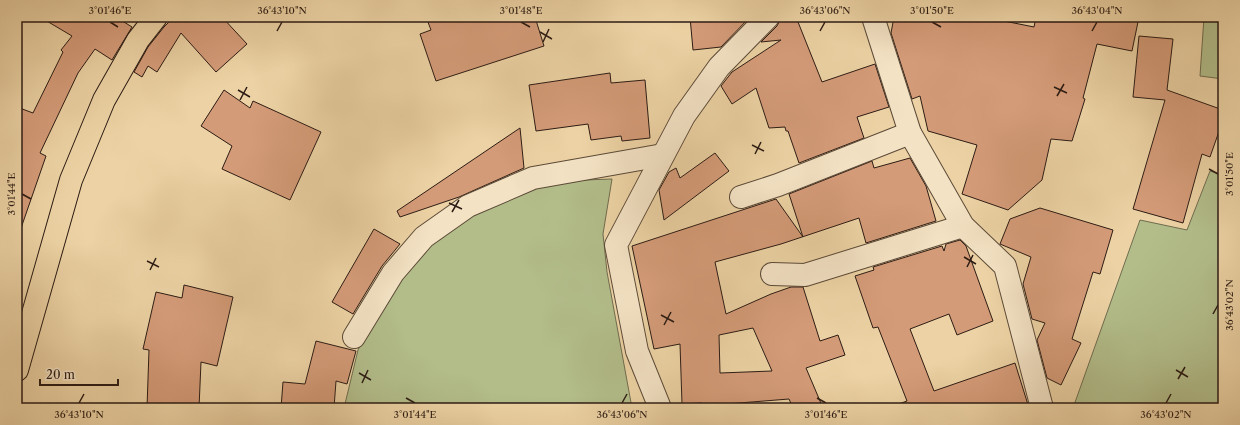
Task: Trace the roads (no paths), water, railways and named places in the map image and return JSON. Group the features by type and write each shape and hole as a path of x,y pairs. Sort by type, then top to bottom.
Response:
{"main road":[{"path":"17,370 71,180 104,100 138,40 156,17"}],"street":[{"path":"660,408 637,351 616,245 684,116 720,67 768,17"},
{"path":"873,17 910,133 962,226 1005,266 1042,408"},
{"path":"741,197 778,185 910,133"},
{"path":"354,336 393,273 424,237 468,206 533,178 663,155"},
{"path":"772,274 805,275 962,226"}]}
